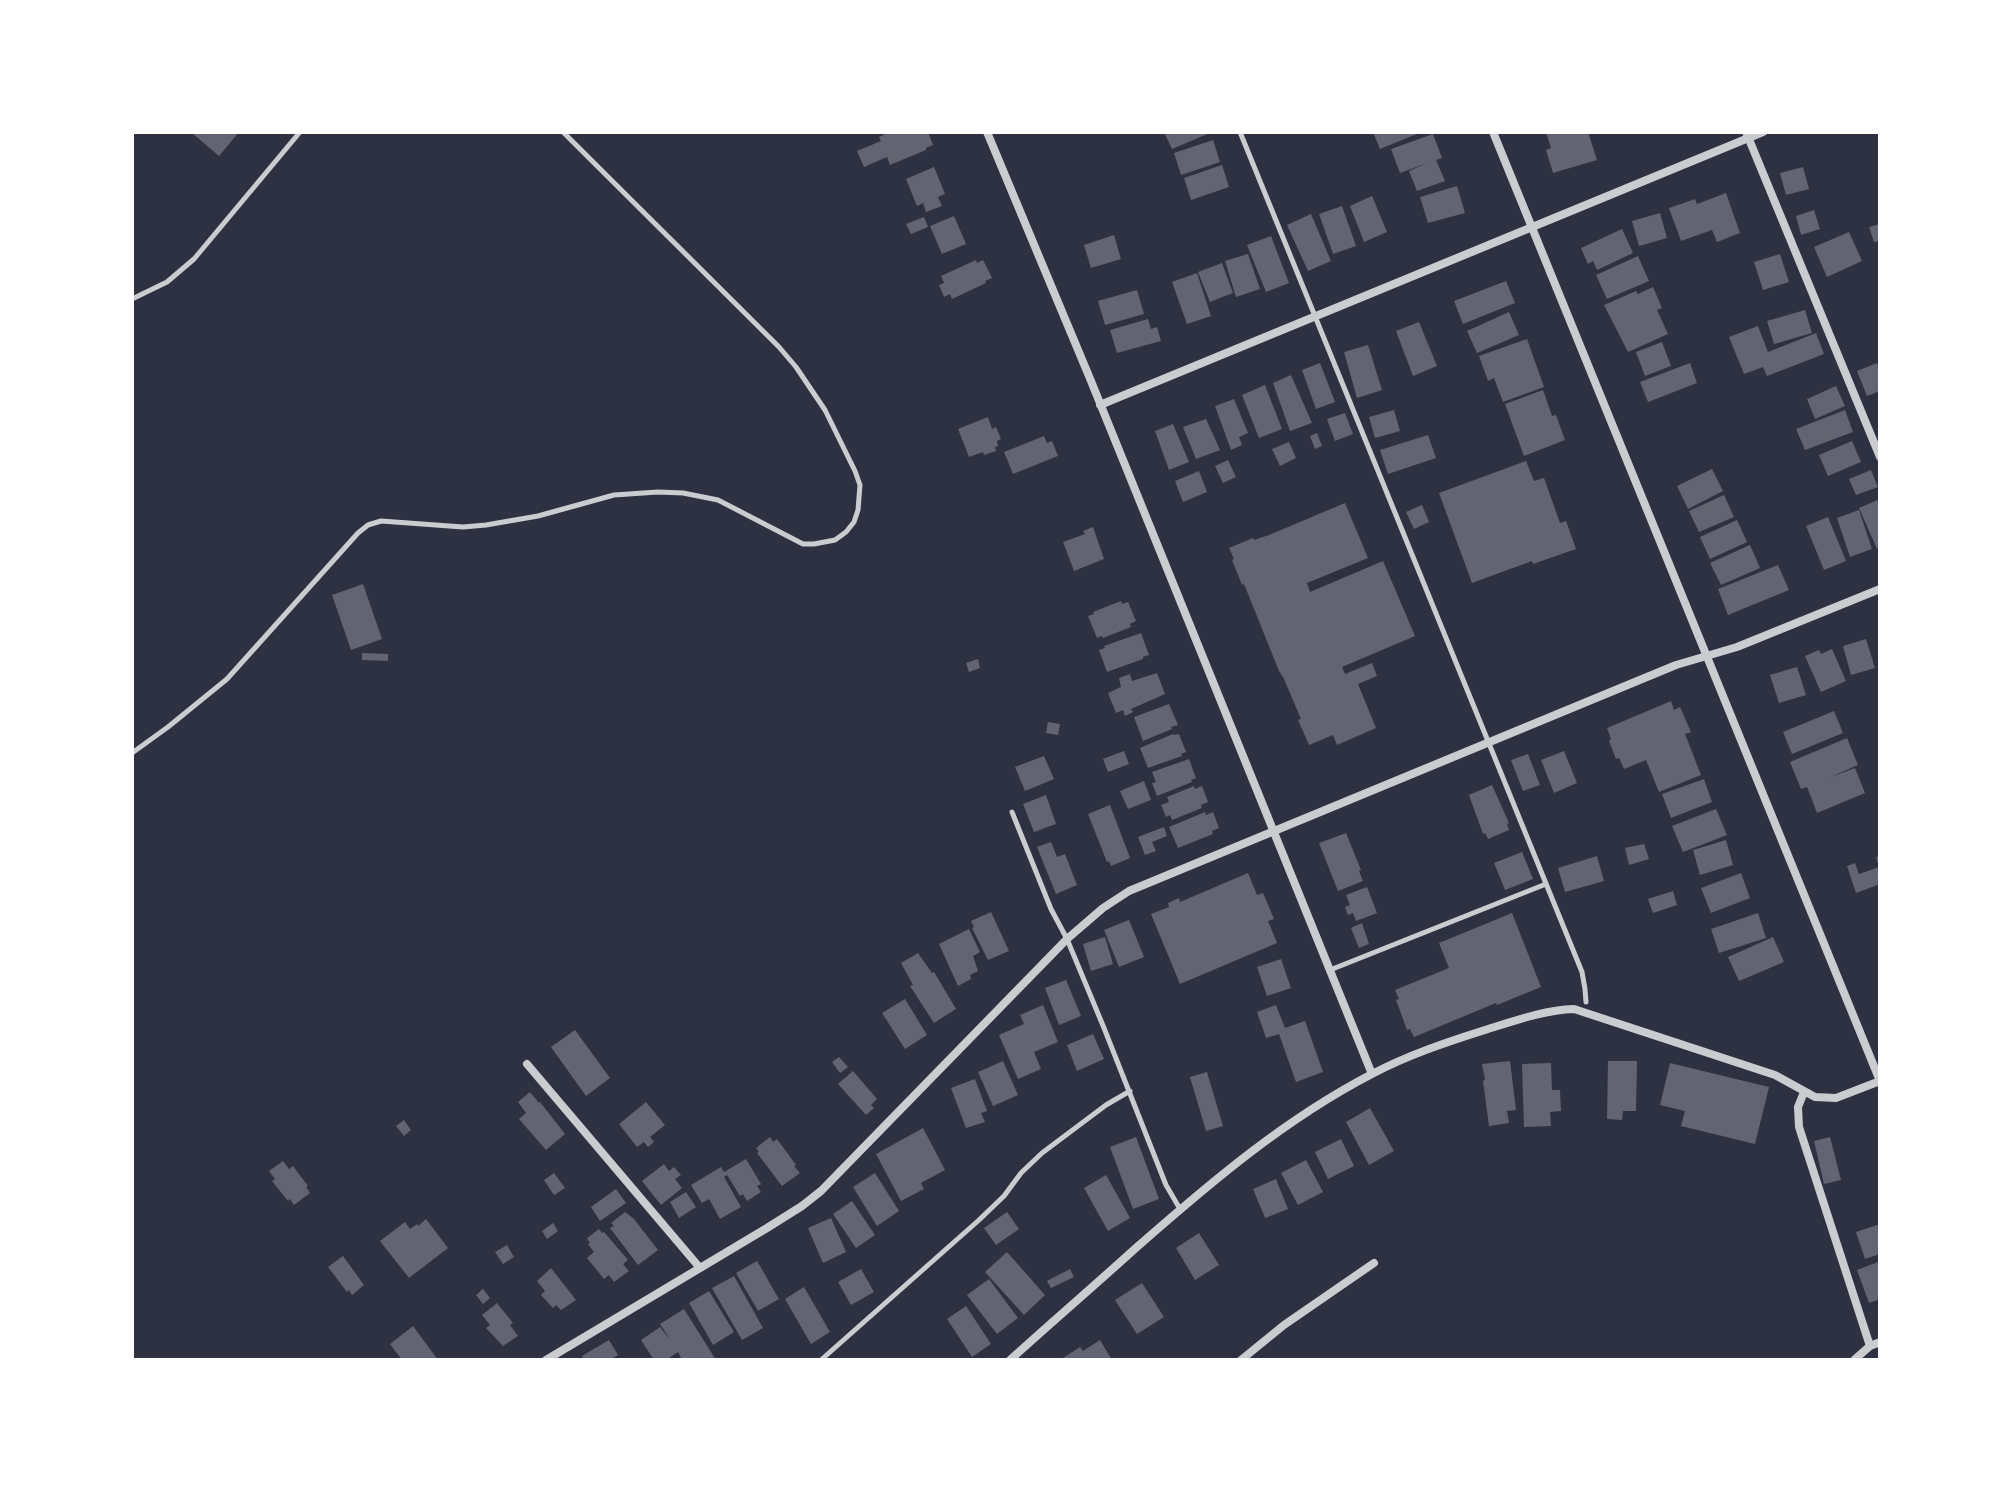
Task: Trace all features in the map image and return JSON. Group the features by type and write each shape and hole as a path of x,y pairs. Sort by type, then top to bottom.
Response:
{"street":[{"path":"987,132 1372,1074"},
{"path":"1010,1360 1237,1162 1372,1074 1438,1045 1552,1011 1585,1007 1775,1075 1804,1092 1824,1098 1851,1094 1880,1081 1493,132"},
{"path":"1100,405 1532,228 1747,135 1763,132"},
{"path":"1747,135 1880,457"},
{"path":"546,1360 802,1206 821,1191 1067,939 1103,908 1129,891 1680,663 1737,647 1880,589"},
{"path":"527,1064 700,1268"},
{"path":"1804,1092 1798,1107 1799,1127 1870,1346"},
{"path":"1241,1360 1284,1325 1374,1263"},
{"path":"1854,1360 1870,1346 1880,1342"}],"lane":[{"path":"132,299 167,282 194,259 300,132"},
{"path":"132,753 227,679 368,525 381,521 463,527 486,525 538,516 614,495 658,492 718,500 803,544 835,540 854,522 860,498 855,471 825,410 796,367 563,132"},
{"path":"1240,132 1582,972 1585,1007"},
{"path":"1012,812 1130,1091 1166,1185 1180,1209"},
{"path":"1330,970 1546,884"},
{"path":"821,1360 987,1212 1042,1153 1130,1091"}],"building":[{"path":"191,132 239,132 219,156"},
{"path":"890,132 928,132 933,145 890,165 887,157 864,167 857,151 881,141 879,137"},
{"path":"1164,132 1212,132 1172,149"},
{"path":"1373,132 1422,132 1380,149"},
{"path":"1546,132 1588,132 1597,160 1553,173 1546,150 1551,148"},
{"path":"1433,134 1442,158 1436,160 1445,181 1417,191 1409,171 1427,163 1400,173 1391,149"},
{"path":"1213,140 1220,162 1181,175 1174,153"},
{"path":"1222,165 1229,187 1191,200 1184,178"},
{"path":"934,167 945,194 938,197 942,206 926,212 923,203 917,206 906,179"},
{"path":"1803,167 1809,189 1786,195 1780,173"},
{"path":"1457,186 1465,213 1428,223 1420,197"},
{"path":"1726,193 1740,233 1717,242 1712,230 1681,241 1669,208 1695,199 1697,204"},
{"path":"1372,196 1387,232 1364,242 1350,206"},
{"path":"1342,206 1356,246 1333,254 1319,214"},
{"path":"1814,210 1820,229 1801,235 1796,216"},
{"path":"1660,213 1667,238 1639,246 1632,221"},
{"path":"1311,214 1331,261 1308,271 1287,225"},
{"path":"954,216 966,244 942,254 930,226"},
{"path":"924,217 928,227 911,234 906,224"},
{"path":"1880,224 1880,241 1874,242 1869,227"},
{"path":"1622,229 1633,253 1597,270 1593,261 1588,264 1581,248"},
{"path":"1849,232 1862,261 1827,277 1814,247"},
{"path":"1114,235 1121,259 1091,268 1084,245"},
{"path":"1271,236 1289,283 1266,292 1247,245"},
{"path":"1248,254 1260,289 1236,297 1225,261"},
{"path":"1780,254 1789,282 1763,290 1754,262"},
{"path":"1638,256 1649,281 1607,299 1596,275"},
{"path":"976,260 977,263 983,260 992,278 952,299 950,294 944,297 939,285 944,283 941,276"},
{"path":"1222,263 1233,293 1210,302 1198,272"},
{"path":"1197,273 1211,316 1187,324 1172,282"},
{"path":"1506,281 1515,303 1463,324 1454,301"},
{"path":"1653,287 1662,308 1657,310 1668,334 1628,352 1604,305"},
{"path":"1137,290 1144,314 1105,325 1098,301"},
{"path":"1805,310 1812,333 1774,344 1767,321"},
{"path":"1509,312 1519,335 1477,353 1467,331"},
{"path":"1148,319 1151,329 1157,327 1161,341 1117,353 1110,330"},
{"path":"1419,322 1437,366 1413,376 1396,331"},
{"path":"1758,326 1768,352 1816,333 1824,354 1767,376 1763,367 1744,374 1729,337"},
{"path":"1527,339 1544,387 1503,402 1494,378 1488,381 1479,356"},
{"path":"1662,342 1671,366 1645,376 1636,352"},
{"path":"1368,345 1382,390 1357,398 1344,352"},
{"path":"1320,363 1335,402 1316,409 1302,370"},
{"path":"1690,363 1697,383 1648,402 1640,382"},
{"path":"1877,363 1880,391 1867,396 1857,371"},
{"path":"1291,375 1312,423 1290,431 1273,383"},
{"path":"1265,385 1282,429 1259,438 1242,395"},
{"path":"1836,386 1845,406 1815,419 1807,399"},
{"path":"1543,390 1565,440 1524,456 1505,404"},
{"path":"1234,399 1248,433 1239,437 1242,445 1231,450 1215,406"},
{"path":"1394,410 1400,431 1375,438 1369,417"},
{"path":"1845,410 1853,432 1805,450 1796,429"},
{"path":"1345,413 1353,434 1335,441 1327,419"},
{"path":"988,417 992,429 996,427 1001,439 997,441 996,451 969,457 958,429"},
{"path":"1206,419 1220,450 1196,459 1183,427"},
{"path":"1173,424 1189,462 1169,470 1155,431"},
{"path":"1317,433 1322,446 1315,449 1310,436"},
{"path":"1428,435 1436,458 1388,474 1380,450"},
{"path":"1044,436 1047,443 1052,441 1058,456 1013,474 1004,452"},
{"path":"1852,441 1861,462 1828,476 1819,455"},
{"path":"1289,442 1296,458 1280,466 1272,449"},
{"path":"1228,460 1236,477 1223,483 1215,466"},
{"path":"1526,461 1534,481 1544,478 1560,523 1566,521 1576,549 1472,583 1439,493"},
{"path":"1712,469 1723,491 1688,509 1677,486"},
{"path":"1871,470 1878,487 1856,495 1849,479"},
{"path":"1199,471 1207,492 1183,502 1175,481"},
{"path":"1724,495 1734,517 1699,532 1689,511"},
{"path":"1880,499 1880,547 1877,549 1859,508"},
{"path":"1345,503 1368,558 1307,583 1310,592 1383,561 1415,636 1342,667 1345,674 1372,663 1377,676 1358,684 1376,728 1337,745 1333,735 1309,745 1229,548"},
{"path":"1422,505 1429,522 1414,529 1406,512"},
{"path":"1859,510 1872,549 1850,557 1837,518"},
{"path":"1828,517 1846,561 1824,570 1806,526"},
{"path":"1737,520 1747,542 1710,559 1700,537"},
{"path":"1093,527 1104,559 1074,571 1063,542 1085,534 1083,531"},
{"path":"1750,545 1760,568 1721,585 1710,563"},
{"path":"1778,565 1789,590 1728,615 1718,589"},
{"path":"363,584 382,639 351,650 332,595"},
{"path":"1121,601 1122,604 1128,602 1136,621 1130,624 1131,627 1097,638 1088,616"},
{"path":"1141,633 1149,655 1107,672 1099,650"},
{"path":"1866,639 1875,668 1851,675 1843,646"},
{"path":"1832,649 1846,681 1821,692 1805,656"},
{"path":"362,653 388,654 388,661 362,660"},
{"path":"978,659 980,668 969,672 966,663"},
{"path":"1797,667 1806,695 1779,703 1770,675"},
{"path":"1157,673 1165,694 1131,709 1133,712 1125,716 1123,710 1116,713 1108,693 1121,687 1119,678 1130,674 1132,681"},
{"path":"1671,701 1674,710 1680,707 1691,732 1685,734 1701,775 1659,792 1646,760 1624,769 1619,758 1616,759 1607,728"},
{"path":"1169,704 1178,725 1143,741 1134,717"},
{"path":"1834,711 1843,733 1792,754 1783,732"},
{"path":"1048,722 1060,724 1058,735 1046,733"},
{"path":"1179,734 1186,752 1148,768 1140,748"},
{"path":"1847,738 1858,765 1828,778 1855,768 1865,793 1817,813 1807,787 1801,789 1790,762"},
{"path":"1124,751 1129,764 1108,772 1103,759"},
{"path":"1564,751 1577,783 1554,793 1541,760"},
{"path":"1528,754 1540,785 1523,791 1511,760"},
{"path":"1044,756 1054,779 1025,791 1015,767"},
{"path":"1189,759 1196,778 1157,796 1152,772"},
{"path":"1704,779 1712,802 1671,818 1662,794"},
{"path":"1144,781 1151,800 1128,809 1120,791"},
{"path":"1492,785 1509,823 1509,830 1488,839 1483,834 1469,795"},
{"path":"1194,786 1195,789 1202,786 1208,802 1201,805 1202,808 1172,820 1170,815 1166,817 1161,805 1169,802 1167,797"},
{"path":"1046,795 1056,824 1034,832 1023,804"},
{"path":"1110,805 1130,858 1111,866 1088,814"},
{"path":"1716,809 1727,835 1683,852 1672,826"},
{"path":"1205,812 1206,815 1213,812 1219,828 1212,831 1213,834 1178,848 1169,827"},
{"path":"1164,827 1167,836 1152,842 1156,851 1145,855 1138,837"},
{"path":"1346,833 1363,881 1338,891 1319,843"},
{"path":"1726,840 1733,865 1700,875 1693,850"},
{"path":"1051,842 1057,857 1065,854 1077,885 1056,894 1037,847"},
{"path":"1644,844 1649,859 1629,865 1625,848"},
{"path":"1522,852 1533,879 1505,890 1494,863"},
{"path":"1597,856 1604,881 1565,892 1558,868"},
{"path":"1880,856 1880,884 1856,893 1847,866 1855,863 1859,874 1879,867 1876,857"},
{"path":"1248,873 1257,895 1263,893 1274,919 1268,921 1277,943 1180,984 1151,914 1169,907 1168,903 1179,898 1180,902"},
{"path":"1741,873 1750,898 1711,913 1701,888"},
{"path":"1367,887 1377,913 1356,921 1353,913 1348,915 1345,907 1350,905 1346,895"},
{"path":"1673,891 1677,905 1653,913 1648,899"},
{"path":"991,912 1009,951 988,960 971,921"},
{"path":"1512,913 1541,987 1414,1037 1410,1029 1407,1030 1395,990 1449,968 1439,943"},
{"path":"1758,913 1766,938 1719,953 1711,929"},
{"path":"1129,920 1144,957 1119,967 1104,930"},
{"path":"1362,923 1369,944 1359,948 1351,928"},
{"path":"969,929 980,952 973,956 978,971 958,986 939,944"},
{"path":"1105,937 1113,964 1091,971 1083,944"},
{"path":"1773,937 1784,962 1739,981 1728,957"},
{"path":"918,953 934,972 956,1009 934,1023 910,986 913,985 901,963"},
{"path":"1281,959 1291,988 1267,996 1257,967"},
{"path":"1066,980 1081,1016 1059,1025 1045,988"},
{"path":"905,999 927,1035 905,1049 882,1013"},
{"path":"1043,1005 1058,1042 1034,1052 1041,1069 1018,1079 999,1035 1024,1024 1020,1015"},
{"path":"1276,1005 1285,1028 1305,1021 1323,1072 1296,1082 1279,1034 1266,1038 1257,1012"},
{"path":"575,1030 610,1078 586,1096 551,1047"},
{"path":"1093,1034 1104,1059 1077,1071 1067,1045"},
{"path":"839,1057 848,1067 840,1073 832,1062"},
{"path":"1003,1061 1018,1095 993,1106 978,1072"},
{"path":"1510,1061 1516,1110 1507,1111 1509,1123 1489,1126 1482,1064"},
{"path":"1608,1061 1637,1061 1636,1111 1623,1111 1622,1120 1607,1119"},
{"path":"1551,1063 1552,1090 1560,1090 1561,1111 1550,1112 1551,1126 1524,1127 1522,1064"},
{"path":"1670,1063 1769,1087 1755,1144 1681,1126 1685,1111 1660,1105"},
{"path":"853,1071 877,1099 871,1105 874,1108 866,1115 838,1084"},
{"path":"1207,1072 1223,1126 1206,1131 1190,1077"},
{"path":"975,1079 987,1111 981,1113 985,1122 966,1128 951,1088"},
{"path":"530,1092 565,1134 546,1150 519,1119 526,1113 518,1102"},
{"path":"646,1102 665,1125 650,1137 654,1142 648,1147 644,1142 637,1147 619,1124"},
{"path":"1370,1108 1394,1151 1369,1165 1346,1122"},
{"path":"404,1120 411,1130 404,1136 396,1126"},
{"path":"923,1128 945,1170 921,1183 924,1189 901,1201 876,1154"},
{"path":"770,1137 773,1142 777,1139 800,1173 782,1186 757,1153 756,1148"},
{"path":"1136,1137 1159,1199 1133,1209 1110,1147"},
{"path":"1830,1137 1841,1180 1824,1184 1814,1141"},
{"path":"1341,1139 1354,1166 1328,1179 1315,1152"},
{"path":"746,1159 761,1184 757,1186 761,1192 747,1201 743,1194 740,1196 727,1175 724,1177 741,1207 720,1219 709,1199 702,1203 691,1185 721,1167 724,1172"},
{"path":"1306,1160 1323,1192 1298,1205 1281,1173"},
{"path":"283,1161 289,1169 293,1166 310,1193 294,1205 272,1181 275,1179 269,1171"},
{"path":"664,1164 669,1171 674,1167 681,1175 675,1179 682,1188 661,1205 642,1181"},
{"path":"554,1173 565,1188 554,1195 544,1180"},
{"path":"875,1173 899,1211 877,1226 853,1187"},
{"path":"1106,1175 1130,1218 1108,1231 1084,1188"},
{"path":"1276,1179 1288,1209 1265,1218 1253,1189"},
{"path":"616,1189 626,1203 600,1221 591,1207"},
{"path":"686,1192 696,1207 679,1218 670,1202"},
{"path":"852,1201 875,1235 856,1248 833,1214"},
{"path":"625,1212 658,1250 638,1265 610,1228 614,1226 611,1223"},
{"path":"1007,1212 1019,1229 996,1245 984,1228"},
{"path":"831,1218 846,1252 823,1263 808,1228"},
{"path":"426,1219 448,1248 409,1278 380,1241 405,1222 410,1229"},
{"path":"553,1223 558,1231 547,1239 542,1231"},
{"path":"1880,1224 1880,1254 1865,1259 1856,1232"},
{"path":"599,1229 628,1260 623,1264 629,1271 614,1282 609,1275 604,1279 587,1258 594,1252 587,1238"},
{"path":"1199,1233 1219,1265 1195,1280 1176,1248"},
{"path":"507,1245 514,1257 503,1264 495,1252"},
{"path":"1007,1252 1045,1295 1024,1315 985,1272"},
{"path":"343,1256 364,1285 352,1295 328,1267"},
{"path":"757,1261 779,1299 758,1311 736,1273"},
{"path":"1878,1262 1880,1299 1869,1303 1857,1270"},
{"path":"551,1268 576,1300 561,1310 556,1305 553,1308 541,1295 545,1291 537,1281"},
{"path":"861,1269 874,1292 851,1305 838,1282"},
{"path":"1070,1269 1074,1277 1051,1288 1047,1281"},
{"path":"734,1276 763,1328 742,1340 712,1288"},
{"path":"989,1279 1018,1318 997,1334 967,1295"},
{"path":"1142,1283 1164,1317 1137,1334 1115,1300"},
{"path":"804,1287 830,1332 811,1344 785,1299"},
{"path":"483,1289 490,1298 483,1304 476,1295"},
{"path":"709,1291 734,1332 713,1345 689,1303"},
{"path":"497,1303 513,1323 510,1325 518,1336 503,1346 486,1328 490,1325 482,1315"},
{"path":"966,1306 991,1344 972,1357 947,1319"},
{"path":"684,1309 716,1360 682,1360 678,1352 666,1360 654,1360 641,1340 660,1327 671,1341 660,1324"},
{"path":"413,1326 438,1360 402,1360 390,1344"},
{"path":"609,1340 618,1355 609,1360 584,1360 582,1356"},
{"path":"1100,1340 1112,1360 1060,1360 1080,1347 1083,1351"}]}
